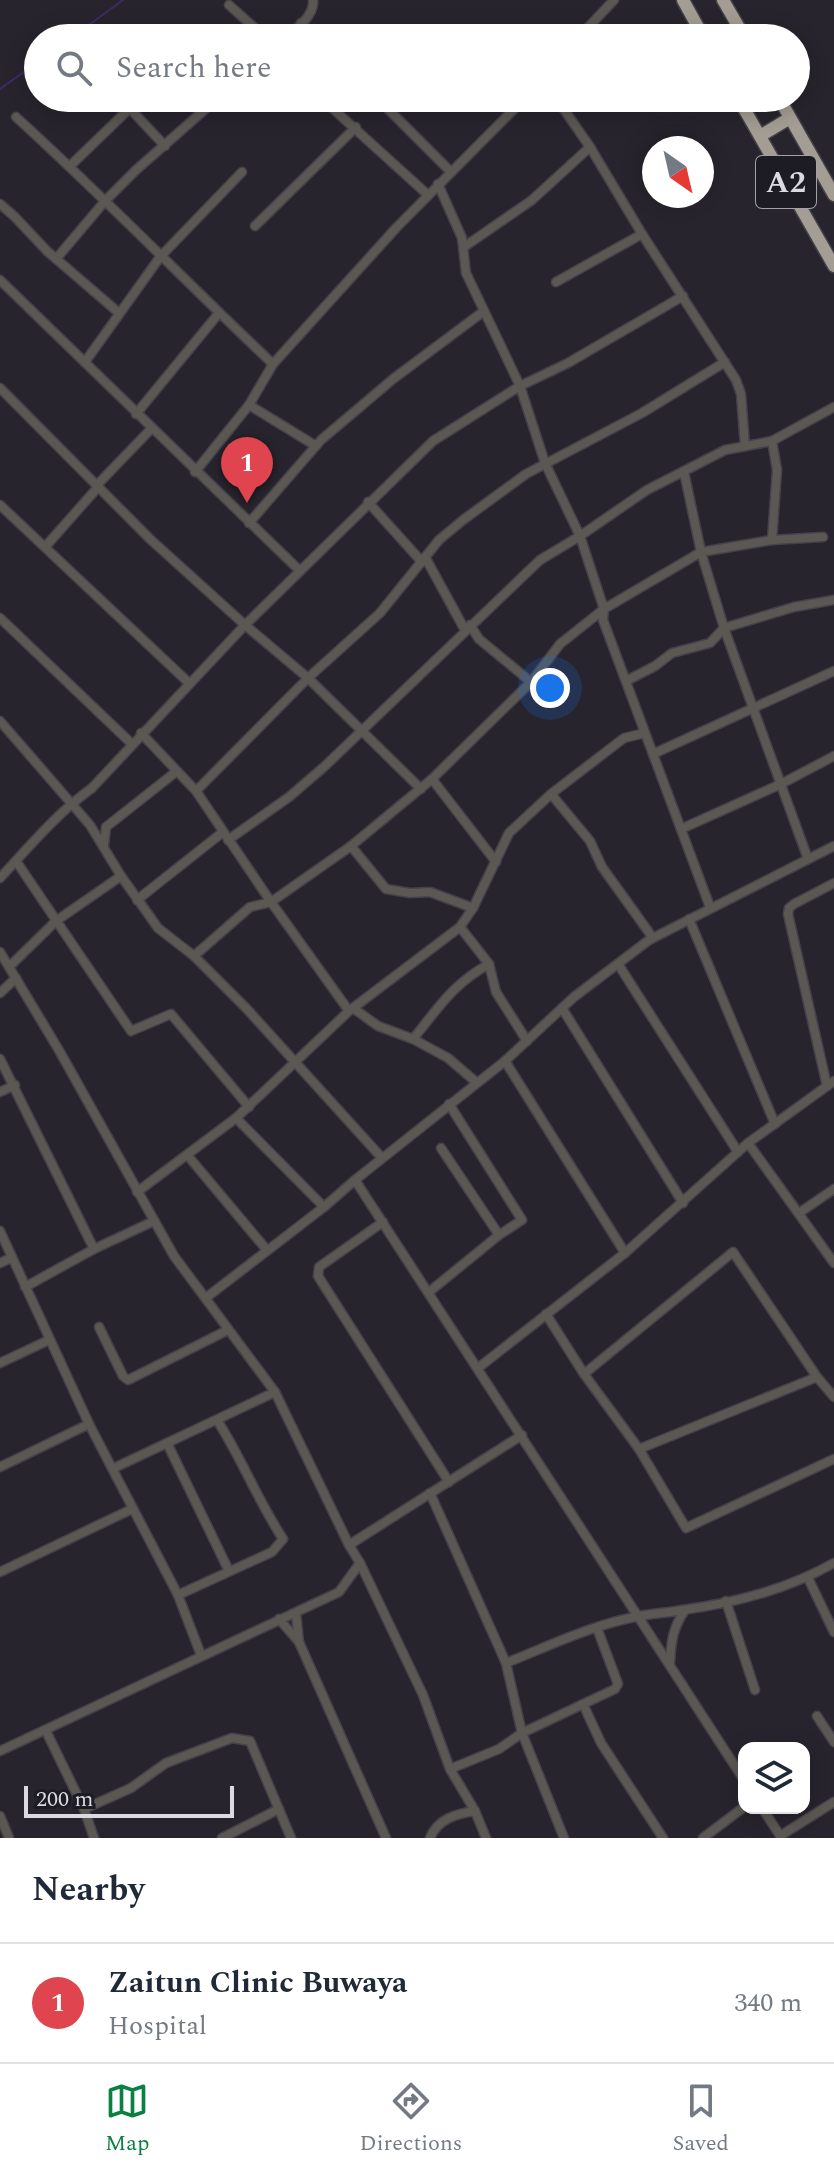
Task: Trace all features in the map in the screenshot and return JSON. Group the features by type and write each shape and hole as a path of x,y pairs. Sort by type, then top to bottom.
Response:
{"highway":[{"path":"683,0 696,24"},
{"path":"728,1 739,24"},
{"name":"A2","path":"746,112 834,266"},
{"name":"A2","path":"787,112 834,195"},
{"path":"760,136 790,118"}],"street":[{"path":"301,23 314,9 313,0"},
{"path":"591,24 614,0"},
{"path":"229,5 250,24"},
{"path":"70,166 126,112"},
{"path":"134,112 165,146"},
{"path":"56,259 105,201 203,112"},
{"path":"338,112 428,195"},
{"path":"391,112 450,171"},
{"path":"195,472 249,405 273,364 450,171 511,112"},
{"path":"566,112 739,386 745,446"},
{"path":"16,117 273,364"},
{"path":"255,226 356,127"},
{"path":"464,247 532,200 590,147"},
{"path":"85,362 160,257 242,172"},
{"path":"438,184 464,247 466,273 520,386 545,463 580,536 604,609 603,620 710,907"},
{"path":"0,204 56,259 119,313"},
{"path":"556,282 642,234"},
{"path":"0,280 299,570"},
{"path":"0,878 72,803 92,788 299,570 433,441 520,386 568,363 683,296"},
{"path":"249,523 316,446 393,379 484,311"},
{"path":"136,414 219,313"},
{"path":"196,791 308,678 380,613 439,540 463,520 526,474 642,413 725,362"},
{"path":"0,388 150,539 308,678 421,789"},
{"path":"249,405 316,446"},
{"path":"137,900 225,836 289,797 540,560 647,490 725,450 772,441 834,407"},
{"path":"45,547 151,429"},
{"path":"772,441 777,470 772,540"},
{"path":"684,472 701,552 724,628 808,859"},
{"path":"368,502 424,560 468,628 531,682"},
{"path":"0,505 189,683"},
{"path":"194,956 250,907 271,902 351,846 421,789 531,682 560,644 604,609 701,552 772,540 823,537"},
{"path":"626,681 672,653 710,643 724,628 794,607 834,600"},
{"path":"0,618 132,744"},
{"path":"653,754 834,671"},
{"path":"0,721 90,825 158,928 194,956 296,1060 382,1158"},
{"path":"141,733 196,791 271,902 351,1010 448,1058 476,1082"},
{"path":"137,1192 236,1118 351,1010 460,927 473,908 509,833 551,794 624,738 645,733"},
{"path":"681,829 781,784 834,756"},
{"path":"90,825 106,827 177,771"},
{"path":"432,779 496,862"},
{"path":"551,794 590,841 602,867 653,938"},
{"path":"104,846 106,827"},
{"path":"351,846 386,889 430,892 473,908"},
{"path":"207,1297 324,1207 505,1061 562,1008 653,938 834,846"},
{"path":"16,861 131,1031 171,1014 249,1107"},
{"path":"9,967 56,921 121,876"},
{"path":"478,1368 625,1253 748,1143 830,1083 788,914 794,904 834,883"},
{"path":"689,919 775,1124"},
{"path":"460,927 489,964 496,992 527,1041"},
{"path":"0,952 174,1256 275,1392 423,1695 450,1769 475,1811 486,1838"},
{"path":"413,1039 454,988 467,976 489,964"},
{"path":"618,964 738,1152"},
{"path":"0,993 16,978"},
{"path":"562,1008 683,1203"},
{"path":"0,1059 94,1249"},
{"path":"505,1061 625,1253"},
{"path":"0,1092 15,1085"},
{"path":"429,1292 522,1220 449,1104"},
{"path":"236,1118 324,1207"},
{"path":"748,1143 834,1263"},
{"path":"441,1148 499,1235"},
{"path":"188,1156 266,1249"},
{"path":"355,1180 738,1771"},
{"path":"799,1213 834,1189"},
{"path":"25,1287 94,1249 154,1221"},
{"path":"383,1222 319,1267 318,1276 449,1482"},
{"path":"0,1231 89,1424 178,1595 201,1655"},
{"path":"584,1374 733,1252 817,1377 834,1397"},
{"path":"0,1263 11,1258"},
{"path":"546,1314 584,1374 639,1449 686,1528 834,1459"},
{"path":"99,1327 123,1376 128,1380 228,1330"},
{"path":"0,1363 49,1340"},
{"path":"639,1449 817,1377"},
{"path":"114,1468 275,1392"},
{"path":"178,1595 272,1552 283,1539 264,1510 238,1454 217,1420"},
{"path":"0,1467 89,1424"},
{"path":"349,1545 522,1435"},
{"path":"167,1443 229,1571"},
{"path":"430,1493 506,1663 522,1733 564,1838"},
{"path":"0,1572 132,1509"},
{"path":"0,1751 339,1592 360,1563"},
{"path":"506,1663 597,1628 638,1616 685,1610 771,1591 808,1578 834,1563"},
{"path":"808,1578 834,1632"},
{"path":"726,1601 755,1690"},
{"path":"670,1664 671,1640 685,1610"},
{"path":"296,1614 299,1642"},
{"path":"279,1619 299,1642 386,1838"},
{"path":"450,1769 499,1749 522,1733 615,1689 618,1684 597,1628"},
{"path":"583,1704 601,1743 663,1838"},
{"path":"817,1716 834,1742"},
{"path":"46,1731 84,1809 94,1838"},
{"path":"84,1809 131,1788 166,1763 232,1738 250,1741 291,1838"},
{"path":"766,1814 781,1837 834,1802"},
{"path":"222,1838 279,1809"},
{"path":"430,1838 434,1829 451,1815 475,1811"},
{"path":"703,1838 738,1812"},
{"path":"0,1816 9,1838"}],"waterway":[{"path":"90,24 123,0"},
{"path":"0,89 24,72"}],"place":[{"name":"Zaitun Clinic Buwaya","path":"247,503"}]}
